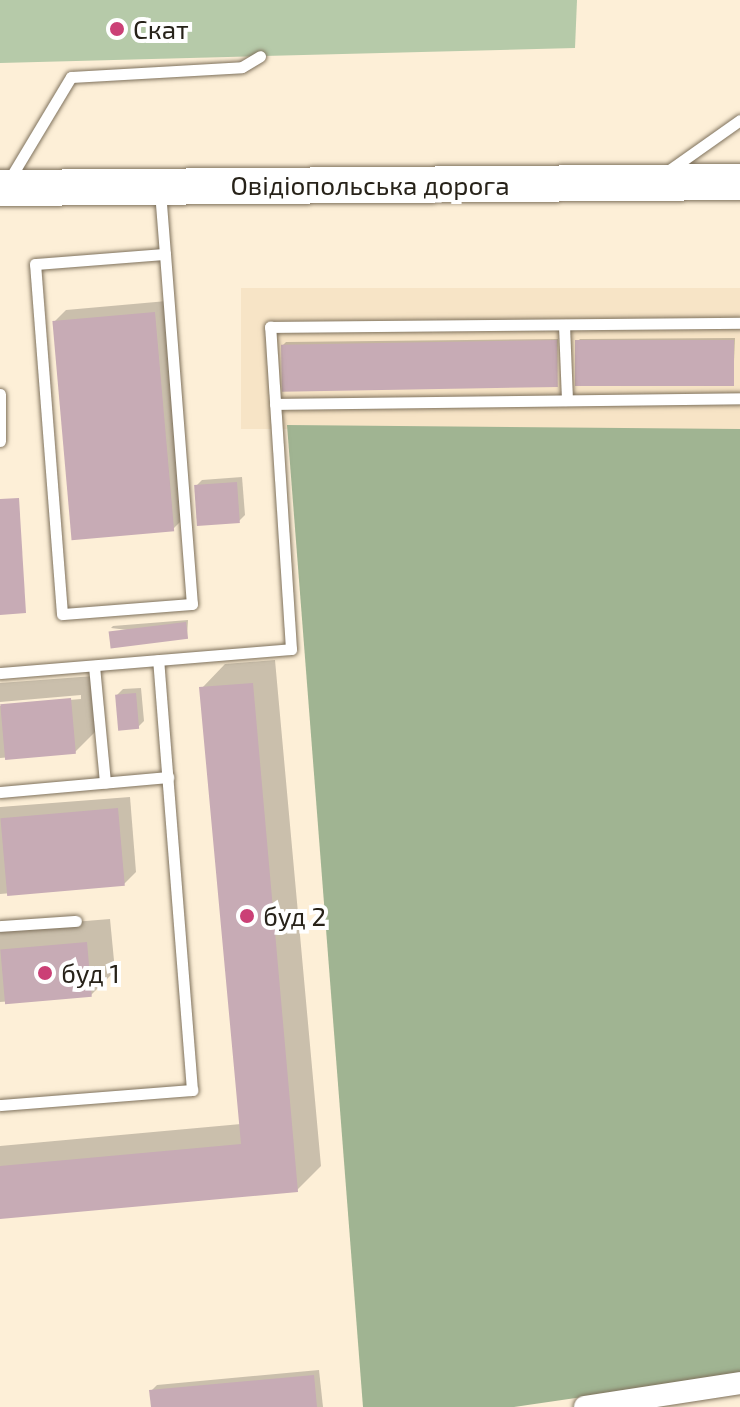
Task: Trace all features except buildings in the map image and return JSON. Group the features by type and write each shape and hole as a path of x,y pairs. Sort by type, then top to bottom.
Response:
{"main road":[{"name":"Овідіопольська дорога","path":"2,188 740,182"}],"street":[{"path":"585,1407 740,1383"}],"lane":[{"path":"2,188 71,77 242,67 260,56"},
{"path":"651,183 740,120"},
{"path":"160,187 192,604 62,614 35,264 165,254"},
{"path":"0,673 291,649 270,327 740,323"},
{"path":"564,325 567,400"},
{"path":"0,394 0,441"},
{"path":"275,404 740,398"},
{"path":"0,1105 192,1090 158,660"},
{"path":"94,666 105,782"},
{"path":"0,792 168,777"},
{"path":"0,926 76,921"}],"shaded area":[{"path":"241,288 740,288 740,429 241,429"}],"green space":[{"path":"0,0 577,0 575,48 0,63"},
{"path":"287,425 740,429 740,1374 514,1407 363,1407"}],"place":[{"name":"Скат","path":"117,29"},
{"name":"буд 2","path":"247,916"},
{"name":"буд 1","path":"45,973"}]}
